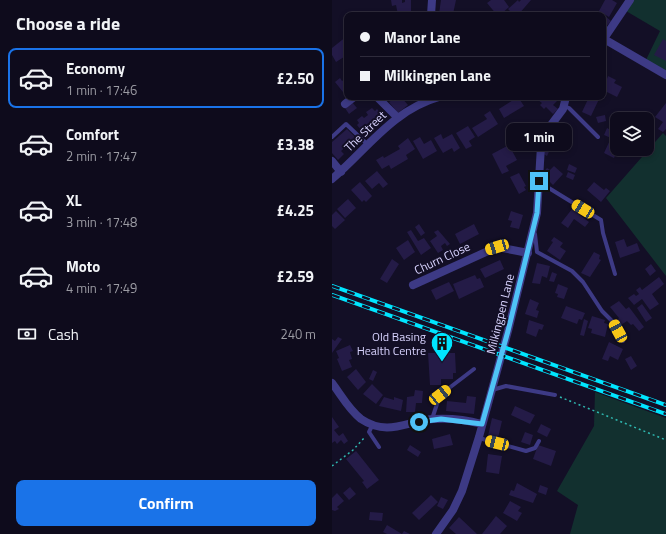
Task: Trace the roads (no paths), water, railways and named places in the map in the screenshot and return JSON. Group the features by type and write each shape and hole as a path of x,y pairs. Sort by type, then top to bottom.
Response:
{"street":[{"path":"431,12 432,0"},
{"path":"606,36 630,0"},
{"path":"606,42 666,75"},
{"path":"345,104 350,100"},
{"path":"380,100 397,117"},
{"name":"The Street","path":"332,179 397,117 430,100"},
{"name":"Milkingpen Lane","path":"437,534 453,510 462,492 479,437 528,253 537,213 540,146 545,133 557,119 565,100"},
{"path":"332,161 341,172"},
{"name":"Churn Close","path":"413,285 497,247 528,253"},
{"path":"332,383 351,410 362,419 374,424 393,429 432,419 482,424"}],"lane":[{"path":"564,106 569,108 598,137"},
{"path":"332,137 346,124 367,144"},
{"path":"539,181 601,220 603,233 615,274"},
{"path":"534,227 537,252 572,272 583,282 602,311 612,321 623,341"},
{"path":"432,419 440,395 474,369"},
{"path":"492,390 506,386 555,395"},
{"path":"374,424 369,432 380,447"},
{"path":"479,437 526,451 535,448 539,441"}],"railway":[{"path":"332,286 666,405"},
{"path":"332,295 666,414"}],"place":[{"name":"Old Basing Health Centre","path":"442,362"}]}
